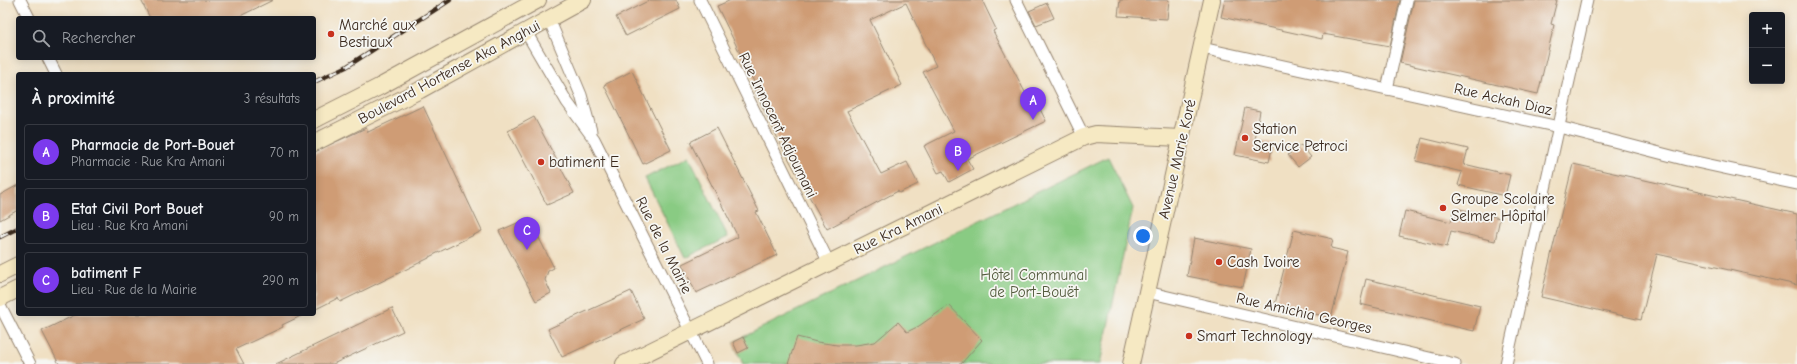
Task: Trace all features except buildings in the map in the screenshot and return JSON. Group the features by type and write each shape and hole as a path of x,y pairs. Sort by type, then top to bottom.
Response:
{"main road":[{"name":"Boulevard Hortense Aka Anghui","path":"316,119 379,87 538,0"},
{"name":"Boulevard Hortense Aka Anghui","path":"316,142 420,90 583,0"},
{"name":"Avenue Marie Koré","path":"1131,364 1212,0"},
{"name":"Rue Kra Amani","path":"624,364 1084,137 1096,134 1182,138"},
{"path":"0,274 16,267"},
{"path":"0,298 16,290"}],"street":[{"path":"20,0 27,16"},
{"name":"Rue Innocent Adjoumani","path":"700,0 829,263"},
{"path":"1016,0 1084,137"},
{"path":"1387,89 1407,0"},
{"path":"1506,364 1587,0"},
{"name":"Rue de la Mairie","path":"549,18 581,95 594,139"},
{"name":"Rue de la Mairie","path":"526,32 567,102 594,139 707,364"},
{"name":"Rue Ackah Diaz","path":"1202,48 1559,127 1687,160 1797,184"},
{"path":"49,60 55,72"},
{"name":"Rue Amichia Georges","path":"1147,292 1416,360 1455,364"},
{"path":"0,305 30,364"}],"green space":[{"path":"689,156 728,237 685,258 645,178"},
{"name":"Hôtel Communal de Port-Bouët","path":"1108,157 1133,208 1100,364 743,364 733,342"}],"railway":[{"path":"316,81 346,67 450,0"},
{"path":"0,237 16,229"}],"place":[{"name":"Marché aux Bestiaux","path":"331,34"},
{"name":"Pharmacie de Port-Bouet","path":"1033,120"},
{"name":"Station Service Petroci","path":"1245,138"},
{"name":"batiment E","path":"541,162"},
{"name":"Etat Civil Port Bouet","path":"958,171"},
{"name":"Groupe Scolaire Selmer Hôpital","path":"1443,208"},
{"name":"batiment F","path":"527,250"},
{"name":"Cash Ivoire","path":"1219,262"},
{"name":"Smart Technology","path":"1189,336"}]}
